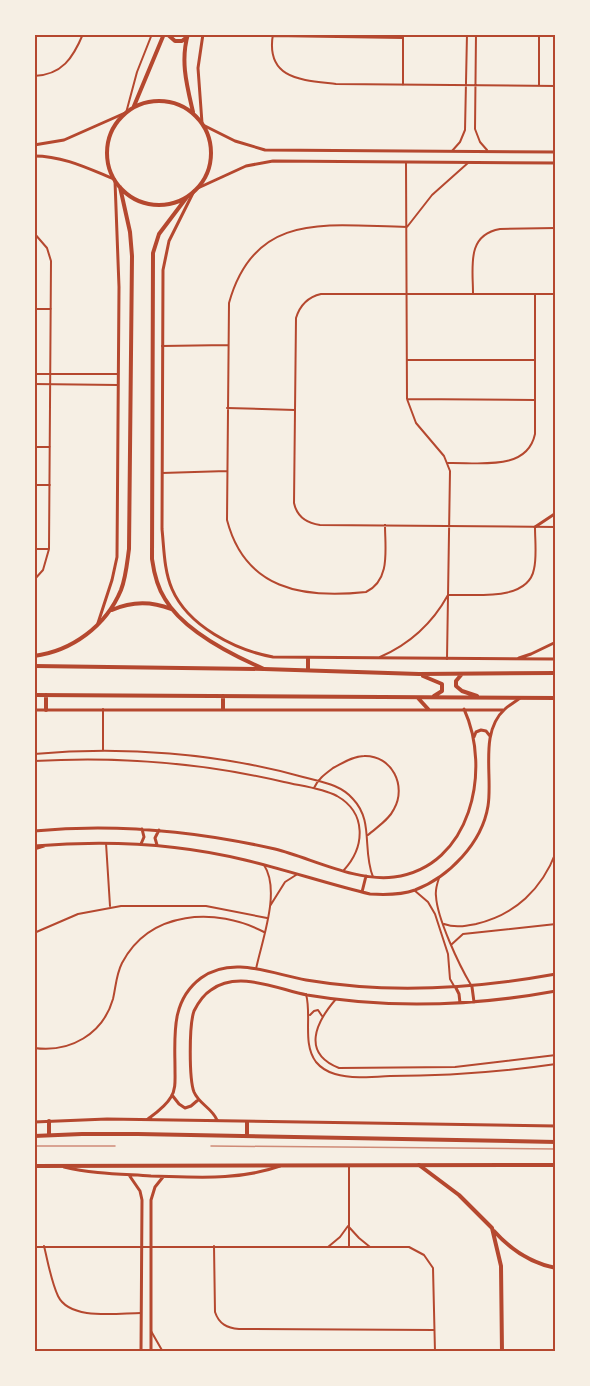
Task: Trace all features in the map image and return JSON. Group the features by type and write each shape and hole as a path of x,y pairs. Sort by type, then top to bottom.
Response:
{"main road":[{"path":"134,107 166,34 175,41 182,41 188,36"},
{"path":"188,36 183,59 193,113"},
{"path":"187,197 170,204 152,204 129,196 114,180 107,160 108,139 125,113 134,107 158,101 177,104 193,113 202,124 210,143 211,162 204,180 187,197 159,234 155,244 152,266 152,559 159,587 172,609 212,642 264,669"},
{"path":"34,656 48,654 68,646 81,638 110,610 121,589 129,549 132,255 130,231 120,188"},
{"path":"110,610 141,603 172,609"},
{"path":"308,658 308,670"},
{"path":"34,666 419,674 555,673"},
{"path":"419,674 442,684 441,693 431,697"},
{"path":"462,674 456,681 456,686 462,691 481,697"},
{"path":"34,695 555,698"},
{"path":"46,695 46,710"},
{"path":"223,696 223,709"},
{"path":"417,697 428,709"},
{"path":"48,1121 49,1135"},
{"path":"247,1122 247,1136"},
{"path":"34,1136 128,1134 555,1142"},
{"path":"418,1165 459,1195 506,1243 534,1262 555,1268"},
{"path":"34,1166 555,1165"},
{"path":"492,1228 501,1266 502,1352"},
{"path":"498,1248 501,1244 506,1243"}],"street":[{"path":"34,76 48,75 63,67 74,53 83,34"},
{"path":"34,145 64,140 125,113 137,72 152,34"},
{"path":"203,34 198,68 202,124 242,144 265,150 327,152 555,152"},
{"path":"451,151 460,142 465,130 467,34"},
{"path":"476,34 475,129 480,142 489,152"},
{"path":"539,34 539,86"},
{"path":"403,85 403,36 272,35 273,59 289,76 301,80 336,84 467,86 555,86"},
{"path":"327,152 328,162"},
{"path":"34,156 49,156 67,160 114,180 119,262 117,557 98,623"},
{"path":"555,163 273,161 237,170 196,190 169,241 165,255 162,346 164,551 172,588 177,598 183,607 212,633 247,650 273,657 555,659"},
{"path":"406,162 407,399 416,423 448,464 450,526 447,659"},
{"path":"407,227 438,189 470,162"},
{"path":"385,525 383,576 373,588 358,592 303,592 288,589 265,578 252,567 235,544 227,520 229,303 234,285 243,268 255,253 284,233 309,227 407,227"},
{"path":"473,294 473,251 483,235 500,229 555,228"},
{"path":"34,233 42,240 50,254 51,309 49,549 43,570 34,580"},
{"path":"555,294 321,294 305,302 296,318 294,503 298,514 312,524 555,527"},
{"path":"448,464 509,461 525,454 532,445 535,434 535,294"},
{"path":"34,309 51,309"},
{"path":"162,346 228,345"},
{"path":"407,360 535,360"},
{"path":"34,374 118,374"},
{"path":"34,384 118,385"},
{"path":"407,399 535,400"},
{"path":"227,408 295,410"},
{"path":"34,447 50,447"},
{"path":"162,473 227,471"},
{"path":"34,485 50,485"},
{"path":"536,527 555,513"},
{"path":"448,596 509,593 523,587 528,583 534,571 536,527"},
{"path":"34,549 49,549"},
{"path":"377,658 392,652 418,634 434,618 448,596"},
{"path":"515,659 555,642"},
{"path":"490,738 503,710 521,697"},
{"path":"103,709 103,750"},
{"path":"34,710 503,710"},
{"path":"34,831 103,827 159,830 219,837 285,852 366,876 395,877 420,869 441,855 454,842 463,827 472,797 476,759 474,738 464,710"},
{"path":"34,848 49,845 106,843 157,845 222,855 362,892 386,895 414,890 440,876 461,858 482,827 488,809 490,790 489,732 478,730 474,738"},
{"path":"34,754 103,750 171,754 285,772 335,786 353,799 365,818 368,857 373,877"},
{"path":"48,753 48,760"},
{"path":"314,789 318,781 337,766 357,757 375,757 391,767 399,786 398,802 391,814 368,835"},
{"path":"34,761 120,760 222,769 336,796 345,802 357,819 360,841 351,862 344,870"},
{"path":"141,844 144,837 142,829"},
{"path":"157,845 155,838 159,830"},
{"path":"106,843 110,907"},
{"path":"444,924 454,927 489,921 516,907 538,886 555,852"},
{"path":"256,969 270,906 271,882 264,865"},
{"path":"270,906 281,885 297,874"},
{"path":"362,892 366,876"},
{"path":"440,876 436,898 452,944 472,987 474,1002"},
{"path":"414,890 428,902 435,914 448,954 450,979 459,994 460,1003"},
{"path":"34,933 78,914 110,907 191,905 267,918"},
{"path":"34,1048 60,1048 78,1042 93,1032 109,1008 117,974 126,956 140,940 166,924 188,917 214,916 241,922 264,932"},
{"path":"452,944 463,934 555,924"},
{"path":"148,1119 166,1104 172,1095 175,1084 175,1022 180,1004 185,994 201,978 222,968 233,966 342,985 395,989 472,987 555,974"},
{"path":"217,1120 213,1112 198,1100 192,1083 192,1022 197,1005 209,991 225,983 243,981 336,999 416,1004 474,1002 555,991 555,996"},
{"path":"306,994 310,1016 309,1040 312,1055 321,1067 335,1074 378,1077 473,1074 555,1064"},
{"path":"336,999 322,1016 316,1030 315,1040 325,1060 339,1068 472,1066 555,1055"},
{"path":"310,1016 318,1010 322,1016"},
{"path":"472,1066 473,1074"},
{"path":"172,1095 185,1108 198,1100"},
{"path":"34,1122 148,1119 555,1126"},
{"path":"56,1166 88,1172 129,1175 228,1177 261,1172 283,1165"},
{"path":"349,1165 349,1247"},
{"path":"129,1175 141,1195 141,1352"},
{"path":"151,1352 152,1195 164,1176"},
{"path":"328,1247 348,1226"},
{"path":"348,1226 358,1238 371,1247"},
{"path":"44,1246 58,1295 70,1308 83,1312 141,1312"},
{"path":"214,1246 215,1312 219,1321 227,1327 239,1329 434,1330"},
{"path":"34,1247 410,1247 418,1250 427,1258 434,1274 435,1352"},
{"path":"151,1330 164,1352"}],"railway":[{"path":"34,1146 115,1146"},
{"path":"211,1146 556,1149"}]}
